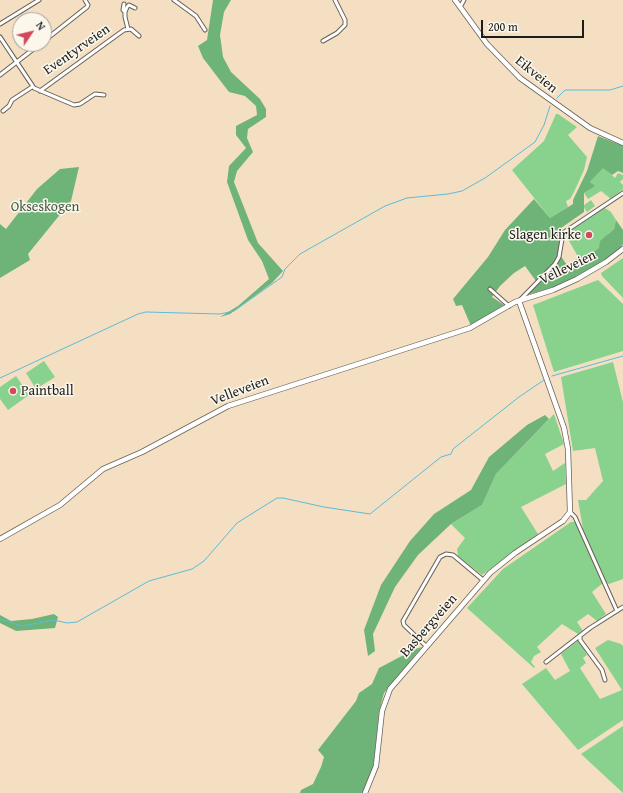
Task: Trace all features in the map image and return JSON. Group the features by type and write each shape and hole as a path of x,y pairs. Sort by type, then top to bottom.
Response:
{"main road":[{"name":"Eikveien","path":"455,0 487,44 520,78 550,102 590,128 623,143"},
{"name":"Velleveien","path":"0,539 60,505 103,469 142,452 228,406 464,330 519,301 564,286 606,262 623,249"},
{"path":"519,301 564,428 568,449 570,512"},
{"name":"Basbergveien","path":"365,793 376,766 382,711 390,689 483,580 503,562 563,521 570,512"}],"street":[{"path":"0,24 39,0"},
{"path":"52,35 83,11 88,5 85,0"},
{"path":"174,0 196,16 205,30"},
{"path":"323,41 338,33 345,25 345,20 335,0"},
{"path":"460,7 464,0"},
{"name":"Eventyrveien","path":"124,4 124,17 128,29"},
{"path":"125,12 129,5 135,8"},
{"name":"Eventyrveien","path":"128,29 133,30 139,36"},
{"name":"Eventyrveien","path":"40,91 128,29"},
{"path":"0,37 32,87 74,105 80,104 94,94 104,95"},
{"path":"0,75 29,52"},
{"path":"3,110 9,106 12,100 32,87"},
{"name":"Velleveien","path":"519,301 557,262 562,234 623,194"},
{"path":"490,289 509,306"},
{"path":"570,512 575,517 617,611"},
{"path":"426,646 404,625 403,620 440,558 446,554 453,555 483,580"},
{"path":"546,662 580,636 623,607"},
{"path":"580,636 580,640 602,670 605,680"}],"green space":[{"path":"213,0 231,0 224,12 220,35 223,57 231,72 260,99 266,109 266,117 248,129 247,138 253,152 237,171 234,182 258,243 283,271 272,283 230,314 220,317 238,306 269,279 262,261 248,240 227,182 229,166 246,148 236,135 236,126 257,115 256,106 245,96 229,92 203,58 198,46 207,40"},
{"path":"556,114 577,127 568,135 587,157 584,170 574,192 570,199 566,201 568,207 550,218 512,170 544,141"},
{"path":"598,136 623,146 623,173 618,171 612,175 603,168 590,182 595,186 584,193 584,212 561,228 565,234 560,255 567,265 578,258 582,260 599,248 600,241 614,229 616,220 623,230 623,244 621,247 611,257 590,269 555,287 530,294 528,292 536,281 525,266 514,273 500,286 492,297 504,305 471,326 462,305 456,306 453,299 488,257 505,230 534,199 550,218 573,204 573,200 587,171"},
{"name":"Okseskogen","path":"79,167 71,201 28,254 30,260 0,278 0,224 6,229 37,189 60,169"},
{"path":"603,167 615,178 618,173 623,175 623,179 620,182 623,185 623,189 611,199 601,191 588,199 584,193 594,186 590,182"},
{"path":"591,200 595,206 587,212 583,206"},
{"path":"605,208 611,212 616,220 614,229 609,233 599,248 582,260 577,255 565,234"},
{"path":"623,258 623,298 602,276 601,273"},
{"path":"598,280 623,304 623,351 554,372 533,305"},
{"name":"Paintball","path":"44,361 55,377 36,389 26,373"},
{"path":"613,362 623,402 623,579 609,584 605,582 583,529 578,500 586,500 603,481 595,448 573,451 561,377"},
{"name":"Paintball","path":"16,376 29,395 8,410 0,399 0,387"},
{"path":"554,414 564,444 545,454 553,471 565,463 566,484 521,507 538,534 482,575 458,556 457,549 465,538 451,524 482,505 496,474"},
{"path":"545,415 549,419 496,474 482,505 451,524 418,555 395,587 373,634 375,651 368,656 364,630 381,585 410,541 434,514 471,490 489,457 527,425"},
{"path":"571,522 575,522 603,583 592,592 606,614 597,621 588,614 577,622 583,631 578,634 562,624 537,647 541,652 534,656 531,662 535,667 534,668 467,608 503,569"},
{"path":"54,614 58,617 55,628 16,631 0,623 0,615 11,621 32,619"},
{"path":"579,640 587,655 583,658 586,663 580,668 600,699 622,690 595,648 608,640 623,646 623,720 578,750 522,684 546,668 555,680 570,671 561,654"},
{"path":"422,647 384,693 379,712 374,761 369,782 363,793 300,793 301,790 313,784 321,767 324,757 318,750 356,701 359,693 372,684 379,668 415,649"},
{"path":"623,726 623,793 581,754"}],"waterway":[{"path":"557,98 565,90 610,90 623,86"},
{"path":"0,378 138,314 146,312 220,314 234,311 282,277 285,269 300,254 385,206 407,198 448,194 462,191 485,178 535,142 544,125 550,106"},
{"path":"552,376 623,356"},
{"path":"0,619 22,626 54,620 67,623 77,622 149,581 192,569 204,561 237,523 277,498 370,514 441,457 451,454 453,449 519,397 544,380"}],"place":[{"name":"Slagen kirke","path":"589,235"},
{"name":"Paintball","path":"13,391"}]}
